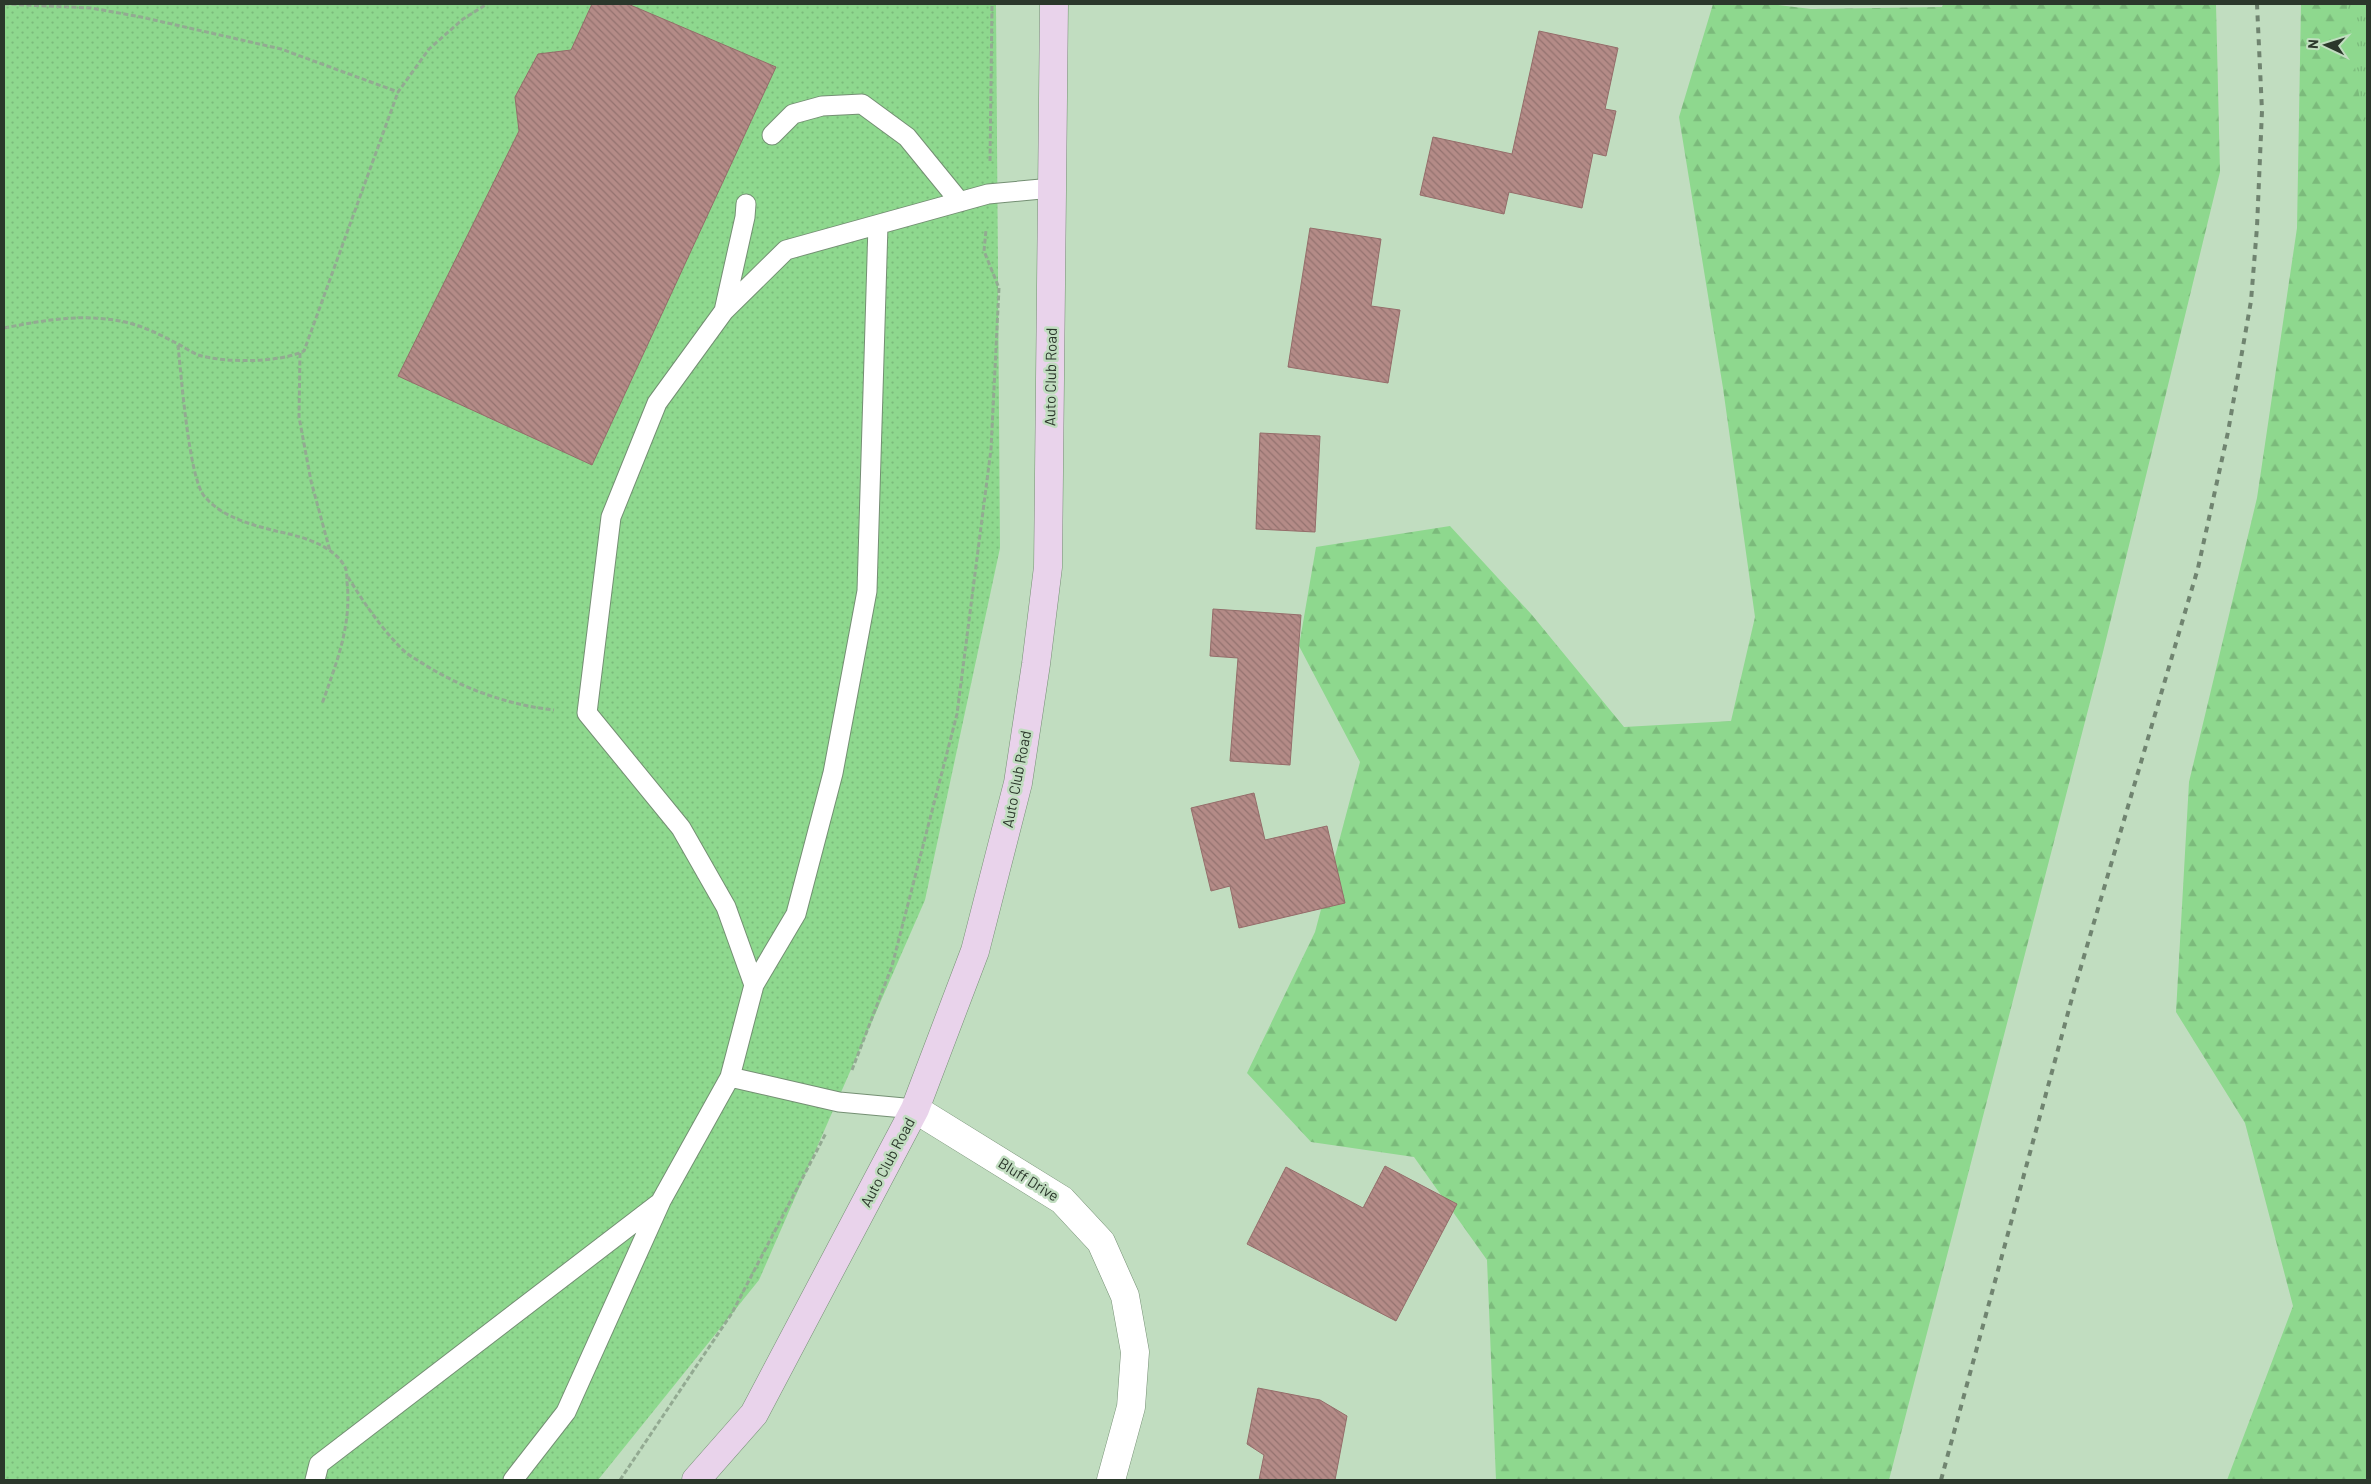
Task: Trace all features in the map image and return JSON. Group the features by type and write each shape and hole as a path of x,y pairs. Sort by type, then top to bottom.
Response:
{"street":[{"name":"Auto Club Road","path":"696,1480 754,1414 914,1108 975,951 1018,783 1048,567 1054,4"},
{"name":"Bluff Drive","path":"914,1108 1062,1200 1101,1242 1125,1296 1135,1352 1131,1407 1111,1480"}],"lane":[{"path":"772,135 793,114 822,106 862,104 907,137 960,202"},
{"path":"754,985 726,907 681,828 587,713 611,517 657,403 724,311 786,250 988,194 1052,188"},
{"path":"724,311 745,217 746,204"},
{"path":"513,1480 566,1412 661,1201 730,1078 754,985 796,914 833,773 854,672 867,591 878,224"},
{"path":"730,1078 839,1102 914,1108"},
{"path":"315,1480 319,1464 661,1201"}],"path":[{"path":"4,4 91,8 141,17 281,49 398,92"},
{"path":"4,328 66,317 100,318 126,322 158,334 197,354 228,359 292,356 304,351 398,92 428,49 463,19 487,4"},
{"path":"620,1480 732,1313 822,1144 892,966 957,714 991,448 999,288 984,251 992,141 992,4"},
{"path":"178,344 186,415 197,484 204,497 222,510 250,524 314,542 330,551 345,567 348,592 347,624 338,659 322,704"},
{"path":"300,353 299,417 311,480 330,551"},
{"path":"346,575 373,617 405,652 447,678 486,694 529,707 587,713"}],"green space":[{"path":"4,4 996,4 1000,548 925,900 759,1280 598,1480 4,1480"},
{"path":"1713,4 1770,4 1811,9 1942,7 1943,4 2216,4 2220,172 2103,652 1889,1480 1496,1480 1487,1260 1414,1157 1311,1142 1247,1073 1315,932 1360,762 1299,646 1316,547 1450,526 1532,615 1624,727 1731,721 1755,617 1723,388 1679,117"},
{"path":"2301,4 2367,4 2367,1480 2227,1480 2293,1306 2245,1123 2176,1012 2189,782 2257,498 2297,228"},
{"path":"2346,4 2367,4 2367,137 2365,137"}],"building":[{"path":"592,4 628,4 776,67 592,465 398,376 519,131 515,97 538,54 571,50"},
{"path":"1539,31 1618,48 1605,109 1616,111 1606,156 1593,153 1582,208 1509,192 1504,214 1420,195 1433,137 1512,154"},
{"path":"1310,228 1381,239 1371,306 1400,310 1388,383 1288,367"},
{"path":"1260,433 1320,436 1315,532 1256,529"},
{"path":"1213,609 1301,615 1290,765 1230,761 1238,658 1210,656"},
{"path":"1254,793 1265,840 1327,826 1345,903 1239,928 1230,886 1211,891 1191,808"},
{"path":"1385,1166 1457,1204 1396,1321 1247,1244 1286,1167 1363,1208"},
{"path":"1258,1388 1320,1400 1347,1416 1335,1480 1259,1480 1264,1455 1247,1444"}],"railway":[{"path":"1941,1480 2075,987 2198,568 2228,432 2251,301 2257,227 2262,111 2257,4"}]}
